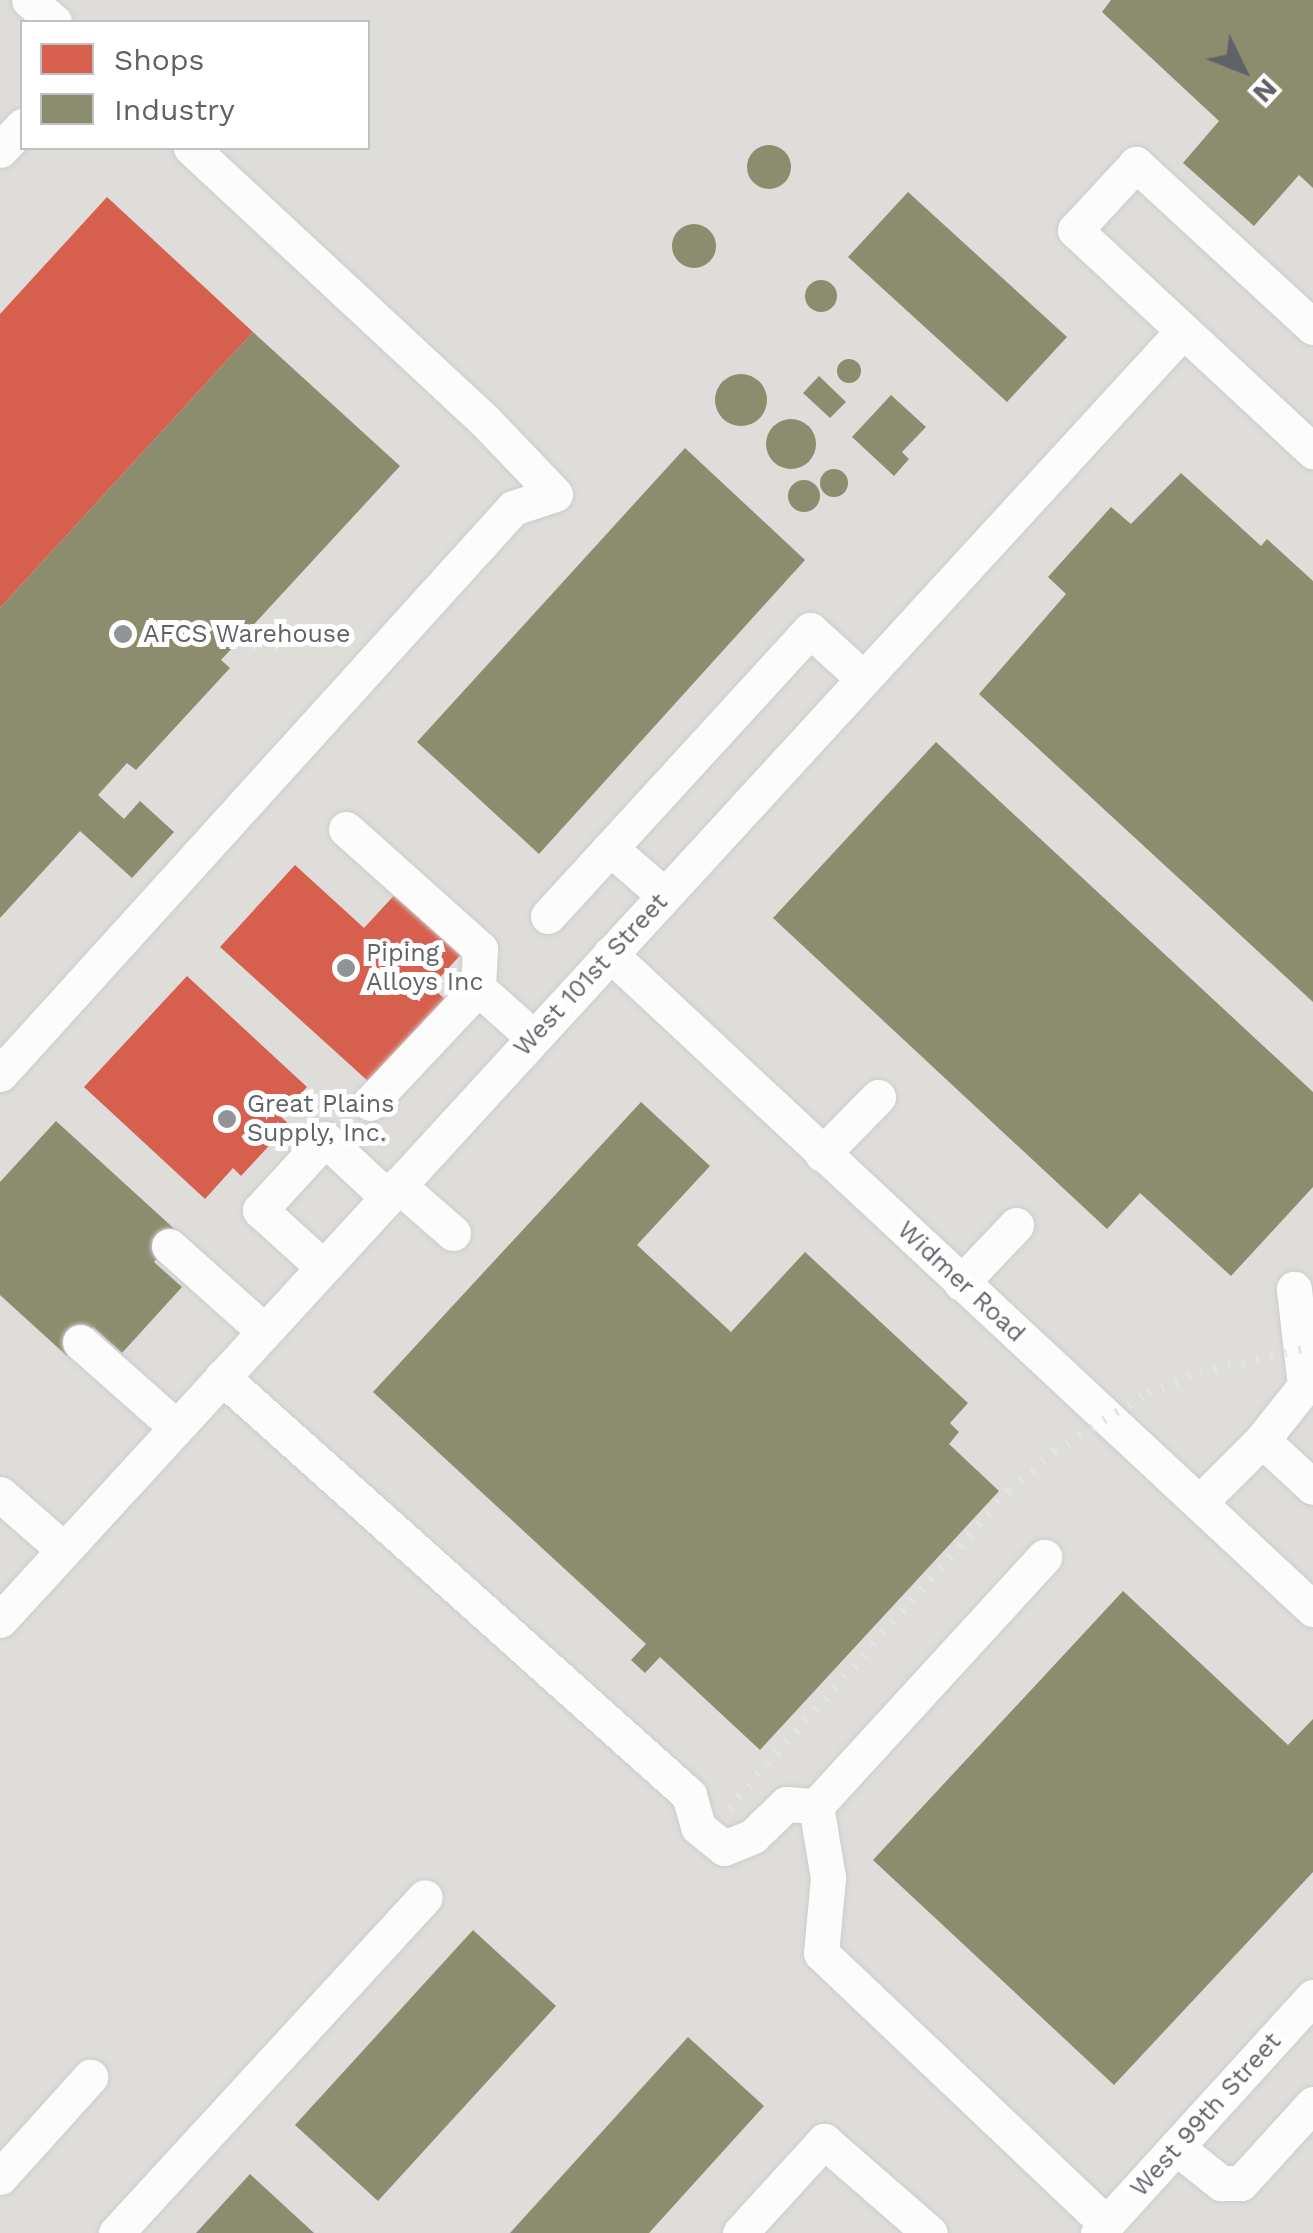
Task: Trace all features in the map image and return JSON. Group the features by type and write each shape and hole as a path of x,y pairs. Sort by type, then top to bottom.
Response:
{"street":[{"path":"30,0 52,20"},
{"path":"0,150 20,128"},
{"path":"0,1074 513,508 555,494 484,420 193,150"},
{"path":"1313,327 1136,164 1075,230 1313,451"},
{"name":"West 101st Street","path":"0,1620 1183,331"},
{"path":"548,916 810,630 863,678"},
{"path":"346,829 480,949 478,988 370,1103"},
{"path":"610,848 664,895"},
{"name":"Widmer Road","path":"610,954 1313,1609"},
{"path":"478,988 533,1037"},
{"path":"822,1154 878,1096"},
{"path":"323,1266 260,1210 325,1140 453,1233"},
{"path":"961,1283 1016,1225"},
{"path":"169,1246 264,1332"},
{"path":"1200,1504 1262,1440 1306,1386 1294,1289"},
{"path":"80,1342 176,1428"},
{"path":"222,1377 689,1795 698,1827 724,1848 753,1836 786,1804 816,1806"},
{"path":"1262,1440 1313,1487"},
{"path":"0,1494 64,1550"},
{"path":"816,1806 1044,1557"},
{"path":"816,1806 828,1878 821,1953 1102,2229"},
{"path":"116,2233 426,1898"},
{"name":"West 99th Street","path":"1102,2229 1313,1997"},
{"path":"0,2178 90,2077"},
{"path":"1176,2147 1221,2184 1240,2183 1313,2104"},
{"path":"740,2233 824,2142 930,2233"}],"shaded area":[{"path":"0,0 1313,0 1313,2233 0,2233"}],"building: Shops":[{"path":"107,197 253,332 0,608 0,314"},
{"name":"Piping Alloys Inc","path":"295,865 364,928 400,889 466,949 431,987 445,999 369,1082 220,947"},
{"path":"187,976 307,1087 280,1116 289,1124 241,1176 233,1168 205,1199 84,1087"}],"building: Industry":[{"path":"1111,0 1313,0 1313,188 1299,175 1254,226 1183,163 1219,121 1102,12"},
{"path":"769,145 784,152 791,167 784,182 769,189 754,182 747,167 754,152"},
{"path":"908,192 1067,337 1007,402 848,257"},
{"path":"694,224 709,231 716,246 709,261 694,268 679,261 672,246 679,231"},
{"path":"821,280 832,285 837,296 832,307 821,312 810,307 805,296 810,285"},
{"name":"AFCS Warehouse","path":"253,332 400,466 221,660 230,668 136,770 127,763 98,795 124,819 140,801 174,832 132,878 80,831 0,918 0,608"},
{"path":"849,359 858,362 858,380 849,383 840,380 837,371 840,362"},
{"path":"741,374 760,381 767,400 760,419 741,426 722,419 715,400 722,381"},
{"path":"819,376 846,402 830,418 803,393"},
{"path":"891,395 926,427 902,452 909,459 894,476 852,437"},
{"path":"791,419 808,427 816,444 808,461 791,469 774,461 766,444 774,427"},
{"path":"685,448 805,560 539,854 417,742"},
{"path":"834,469 844,473 848,483 844,493 834,497 824,493 820,483 824,473"},
{"path":"1181,473 1261,546 1267,539 1313,581 1313,1002 979,694 1066,594 1048,577 1111,507 1131,524"},
{"path":"804,480 816,484 820,496 816,508 804,512 792,508 788,496 792,484"},
{"path":"936,742 1313,1092 1313,1187 1231,1276 1140,1193 1107,1229 773,918"},
{"path":"641,1102 710,1166 637,1245 731,1332 805,1252 968,1403 950,1423 959,1432 949,1444 999,1491 760,1750 660,1657 645,1673 631,1660 646,1644 373,1392"},
{"path":"56,1121 180,1234 154,1262 182,1287 122,1353 93,1327 67,1356 0,1295 0,1182"},
{"path":"1123,1591 1288,1745 1313,1719 1313,1872 1114,2085 873,1860"},
{"path":"473,1930 556,2006 378,2201 295,2125"},
{"path":"688,2037 764,2106 649,2233 510,2233"},
{"path":"250,2174 314,2233 196,2233"}],"railway":[{"path":"729,1808 1009,1490 1054,1451 1148,1393 1200,1373 1313,1347"}],"place":[{"name":"AFCS Warehouse","path":"123,634"},
{"name":"Piping Alloys Inc","path":"346,968"},
{"name":"Great Plains Supply, Inc.","path":"227,1119"}]}
